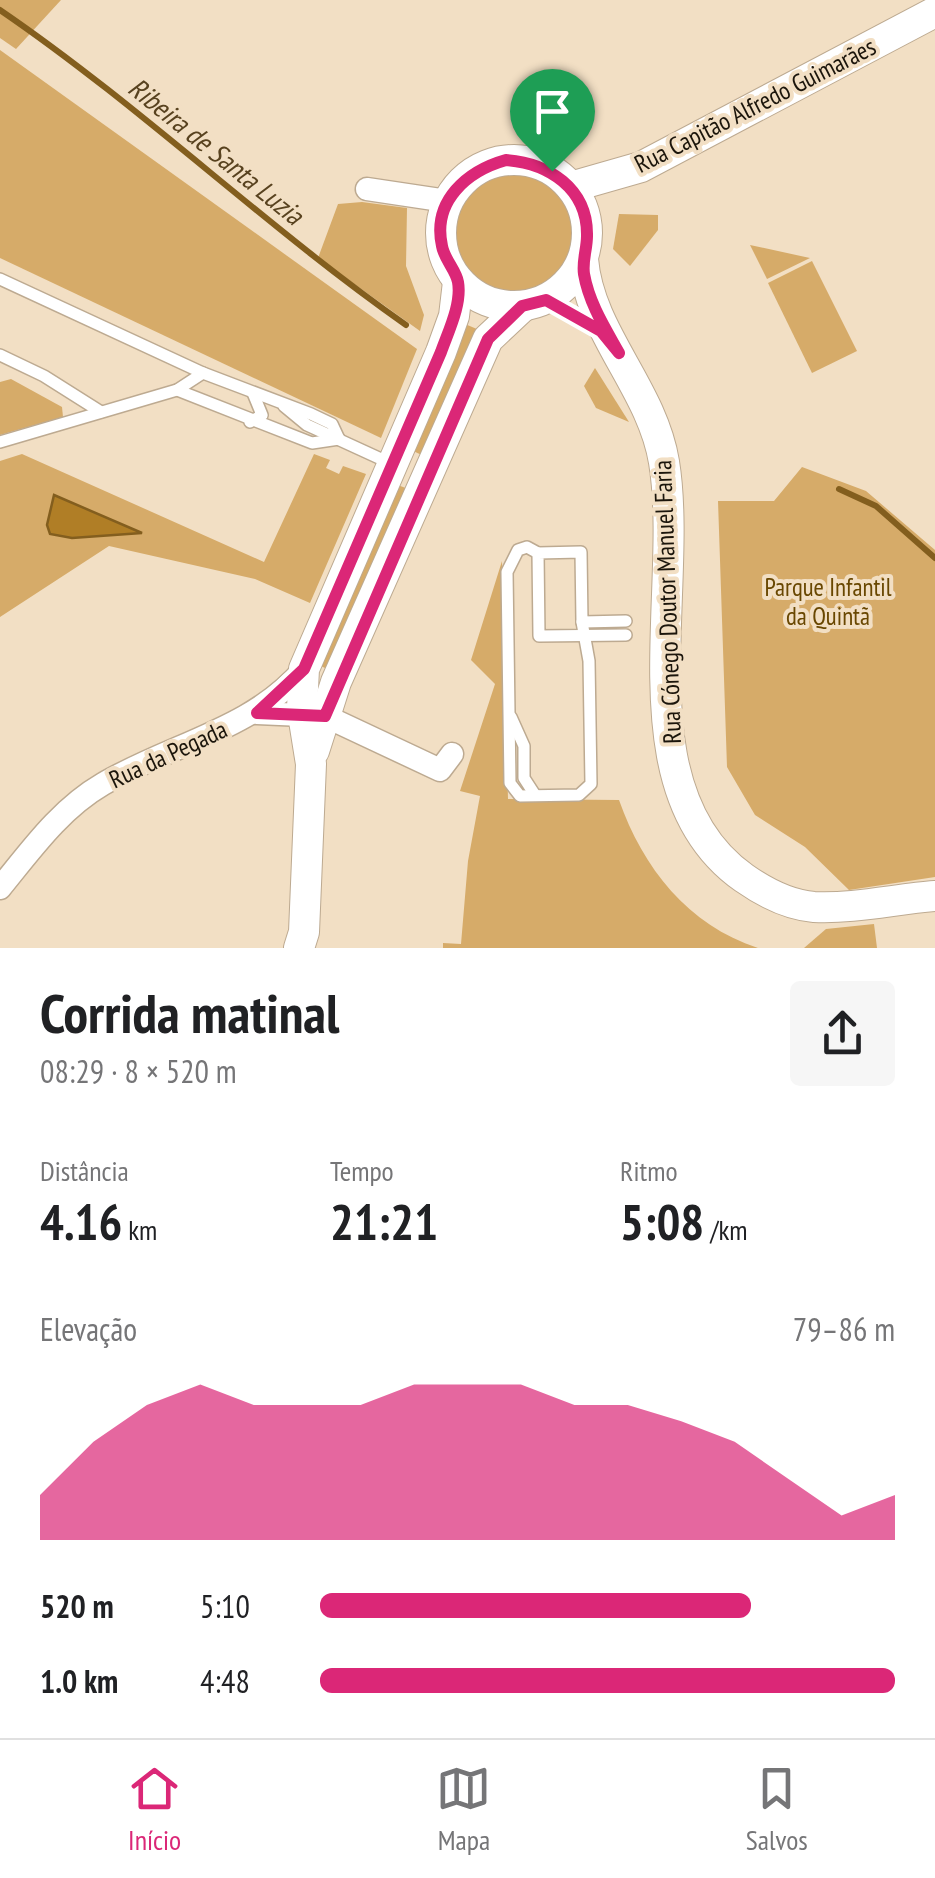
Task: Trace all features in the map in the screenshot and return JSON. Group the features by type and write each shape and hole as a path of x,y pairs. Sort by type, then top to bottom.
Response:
{"street":[{"name":"Rua Capitão Alfredo Guimarães","path":"571,187 640,166 935,12"},
{"path":"307,729 336,682 488,339 534,303 568,284 583,258 586,216 571,187 552,171 530,162 506,160 482,167 462,181 448,201 441,246 458,282 476,296 498,305 534,303"},
{"path":"367,190 448,201"},
{"name":"Rua Cónego Doutor Manuel Faria","path":"583,258 593,302 655,420 665,465 669,721 675,776 692,823 724,864 766,894 812,907 935,896"},
{"path":"452,754 440,770 257,713 304,669 441,352 454,316 458,282"},
{"name":"Rua Cónego Doutor Manuel Faria","path":"534,303 601,331 619,353"},
{"path":"304,669 316,681 336,682"},
{"path":"299,948 304,932 304,669"},
{"name":"Rua da Pegada","path":"0,888 57,818 100,785 257,713"}],"lane":[{"path":"0,279 284,406 307,425 392,464"},
{"path":"0,355 44,376 101,412"},
{"path":"0,442 177,390 203,373"},
{"path":"177,390 250,422 312,443 339,439"},
{"path":"250,422 262,415 254,393"},
{"path":"518,550 581,552 582,622 589,662 591,784 578,795 535,795 524,778 524,746 509,714 508,572 518,550"},
{"path":"538,553 539,636 626,635"},
{"path":"582,622 626,621"}],"green space":[{"path":"0,0 61,0 16,49 0,38"},
{"path":"0,50 417,349 381,438 0,258"},
{"path":"512,173 535,178 555,191 568,211 573,234 568,257 555,277 535,290 512,295 489,290 469,277 456,257 451,234 456,211 469,191 489,178"},
{"path":"362,202 407,208 406,266 424,315 420,331 318,258 338,204"},
{"path":"619,214 658,215 658,230 630,266 613,249"},
{"path":"750,245 810,258 767,279"},
{"path":"812,261 857,351 812,373 768,283"},
{"path":"465,324 484,332 428,458 409,449"},
{"path":"595,368 629,422 596,408 584,386"},
{"path":"11,379 62,407 63,417 0,435 0,382"},
{"path":"22,454 264,562 314,454 330,460 326,468 339,474 343,466 366,474 310,603 255,579 109,546 0,617 0,461"},
{"name":"Parque Infantil da Quintã","path":"802,467 866,491 935,550 935,877 849,890 805,847 755,815 727,767 718,501 774,501"},
{"path":"395,484 411,490 332,671 316,664"},
{"path":"502,561 508,799 619,800 641,849 671,891 710,925 758,948 443,948 443,943 461,944 468,861 480,796 460,791 495,684 471,660"},
{"path":"874,924 877,948 804,948 826,929"}],"shaded area":[{"path":"54,495 142,533 72,538 50,534 47,525"}],"waterway":[{"name":"Ribeira de Santa Luzia","path":"0,10 104,86 303,248 406,325"},
{"name":"Ribeira de Santa Luzia","path":"839,489 876,506 935,558"}],"route":[{"path":"506,160 530,162 552,171 571,187 586,216 584,276 602,324 619,353 601,331 546,300 522,306 488,339 336,682 325,716 257,713 284,692 304,669 441,352 454,316 458,282 441,246 440,227 448,201 462,181 482,167 506,160"}]}
